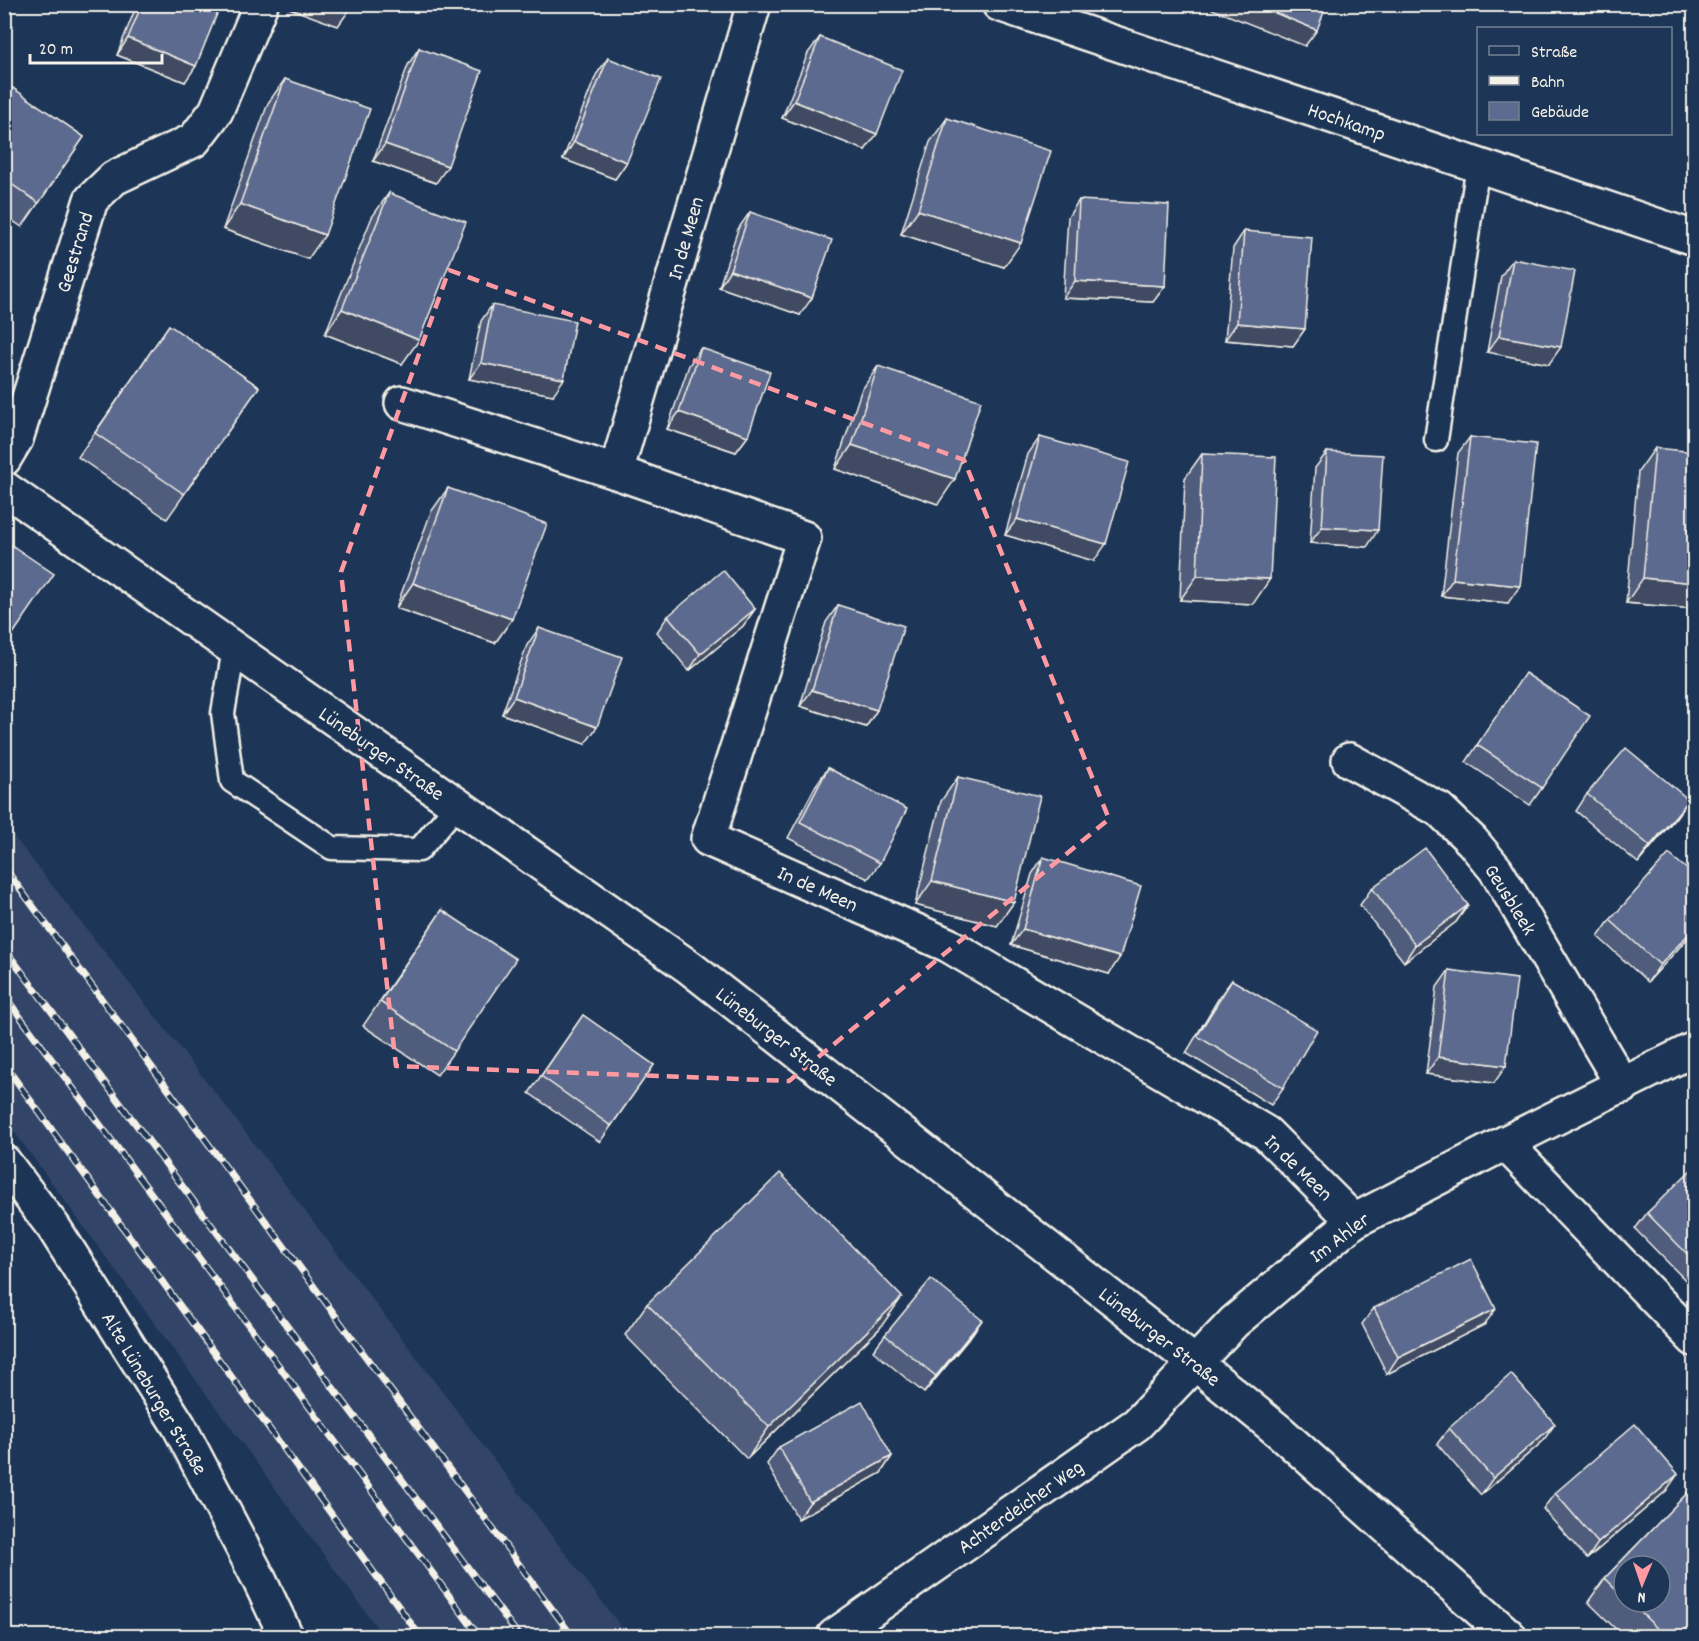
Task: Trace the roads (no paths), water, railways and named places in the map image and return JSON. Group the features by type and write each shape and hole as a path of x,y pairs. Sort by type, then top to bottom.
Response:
{"street":[{"name":"Geestrand","path":"4,459 16,439 91,200 114,178 194,140 216,111 261,4"},
{"name":"In de Meen","path":"616,472 754,4"},
{"name":"Hochkamp","path":"999,4 1695,238"},
{"name":"In de Meen","path":"402,403 616,472 804,538 708,839 948,945 1030,993 1266,1133 1354,1221"},
{"name":"Lüneburger Straße","path":"4,488 689,967 1280,1432 1509,1636"},
{"name":"Geusbleek","path":"1349,760 1440,810 1472,841 1496,870 1623,1086"},
{"name":"Im Ahler","path":"1195,1363 1233,1322 1354,1221 1695,1049"},
{"path":"1505,1143 1695,1339"},
{"name":"Alte Lüneburger Straße","path":"4,1162 54,1228 179,1426 257,1575 285,1636"},
{"name":"Achterdeicher Weg","path":"834,1636 1137,1424 1195,1363"}],"lane":[{"path":"1436,440 1478,165"},
{"path":"234,649 223,713 232,781 332,848 419,850 457,805"}],"railway":[{"path":"4,867 572,1636"},
{"path":"4,948 519,1636"},
{"path":"4,995 479,1636"},
{"path":"4,1064 420,1636"}]}
